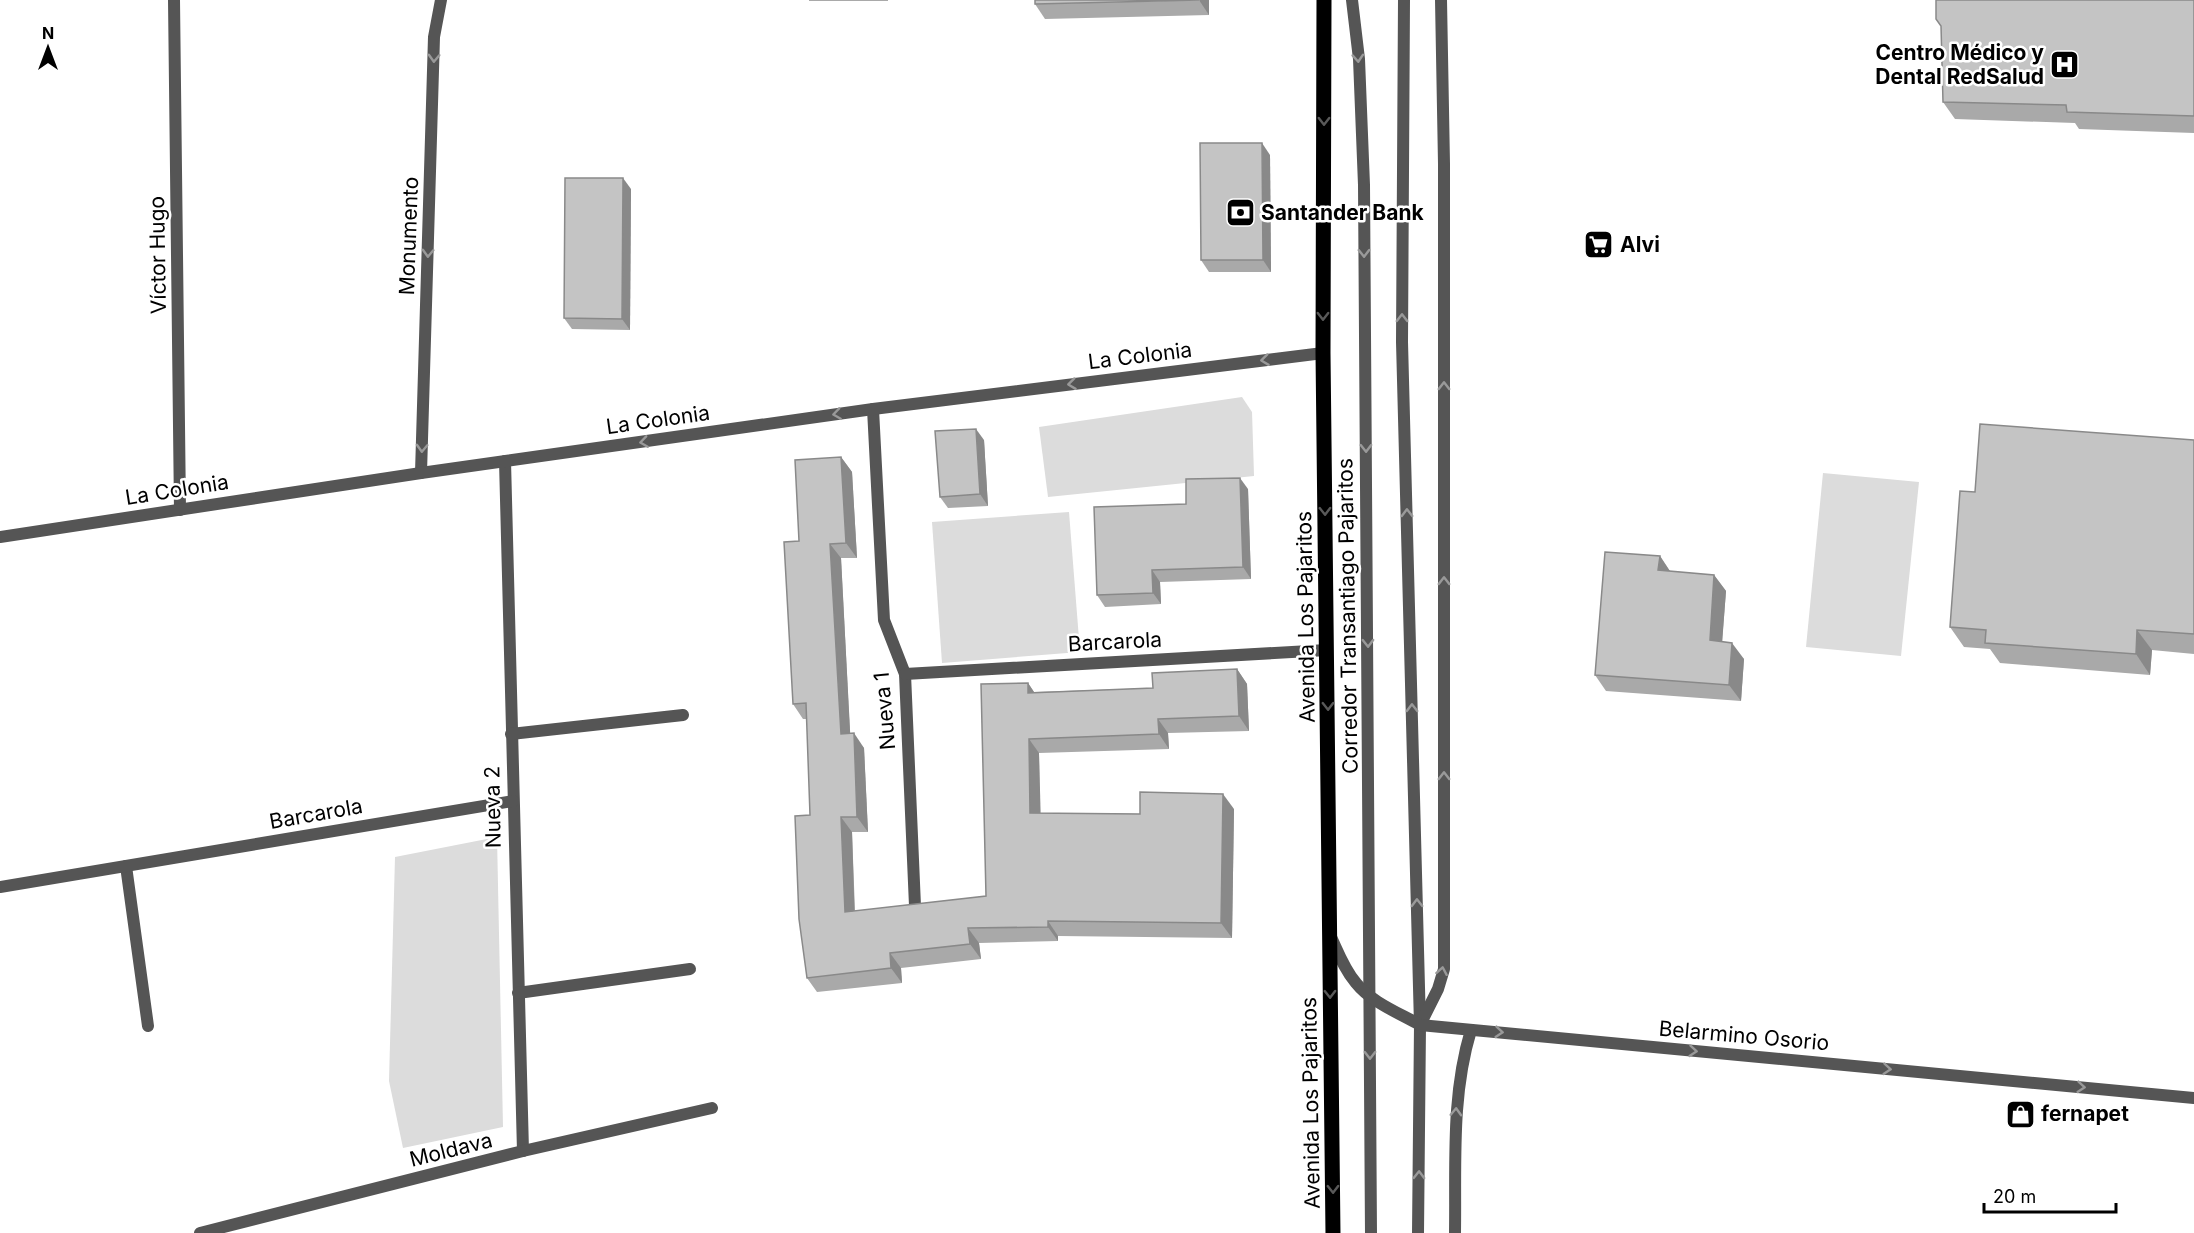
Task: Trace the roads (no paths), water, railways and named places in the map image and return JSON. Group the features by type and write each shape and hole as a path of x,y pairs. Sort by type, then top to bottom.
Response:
{"main road":[{"name":"Avenida Los Pajaritos","path":"1324,0 1323,353 1333,1233"}],"street":[{"name":"Víctor Hugo","path":"174,0 180,510"},
{"name":"Monumento","path":"422,473 434,37 441,0"},
{"name":"Corredor Transantiago Pajaritos","path":"1352,0 1359,59 1364,185 1371,1233"},
{"path":"1404,0 1402,342 1420,1024 1418,1233"},
{"path":"1420,1024 1438,989 1444,969 1444,164 1441,0"},
{"name":"La Colonia","path":"0,537 422,473 873,409 1323,353"},
{"name":"Nueva 1","path":"873,409 884,620 905,674 915,906"},
{"name":"Nueva 2","path":"505,461 523,1151"},
{"name":"Barcarola","path":"905,674 1327,650"},
{"path":"511,734 683,714"},
{"name":"Barcarola","path":"0,887 513,801"},
{"path":"126,866 148,1026"},
{"name":"Belarmino Osorio","path":"1330,936 1356,984 1370,996 1420,1024 2194,1098"},
{"path":"518,993 690,969"},
{"path":"1455,1233 1457,1093 1460,1070 1471,1030"},
{"name":"Moldava","path":"200,1233 523,1151 712,1108"}],"place":[{"name":"Centro Médico y Dental RedSalud","path":"2065,65"},
{"name":"Santander Bank","path":"1240,213"},
{"name":"Alvi","path":"1599,245"},
{"name":"fernapet","path":"2020,1114"}]}
